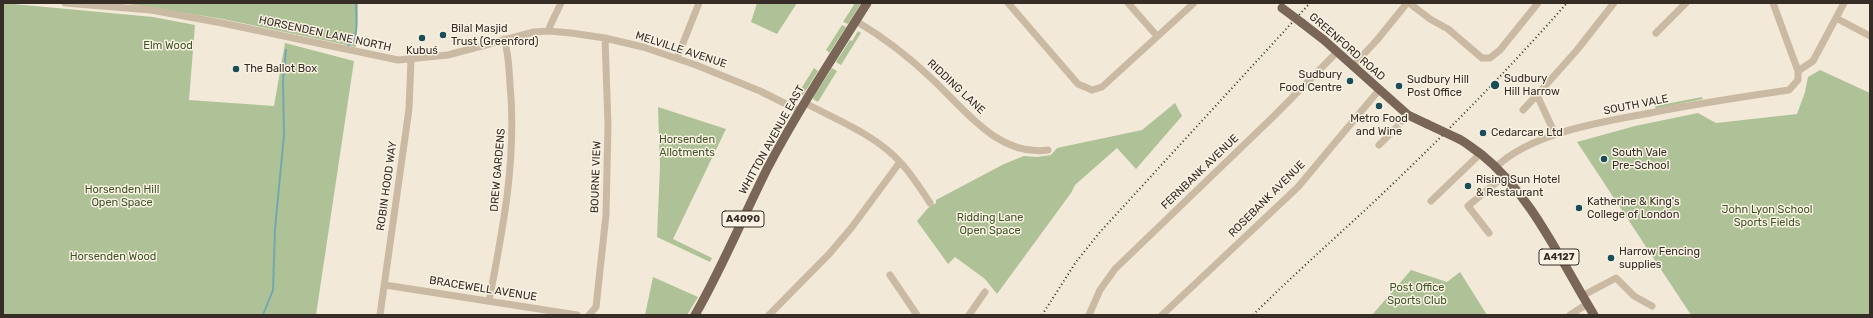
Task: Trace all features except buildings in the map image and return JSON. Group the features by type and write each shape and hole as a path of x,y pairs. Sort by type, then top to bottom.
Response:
{"main road":[{"name":"WHITTON AVENUE EAST","path":"695,315 722,264 768,168 802,107 867,3"},
{"name":"GREENFORD ROAD","path":"1279,5 1353,66 1379,90 1405,118 1427,124 1458,139 1472,147 1496,167 1528,204 1594,315"}],"street":[{"name":"HORSENDEN LANE NORTH","path":"65,3 151,10 270,33 386,59 411,60 448,55 504,39 534,32 549,31"},
{"path":"677,58 699,3"},
{"path":"1008,3 1078,84 1092,90 1102,87 1194,3"},
{"path":"1128,3 1157,36"},
{"path":"1353,66 1408,3 1430,19 1448,29 1482,58 1490,58 1500,50 1538,3"},
{"path":"1523,110 1577,50 1614,3"},
{"path":"1656,33 1686,3"},
{"path":"1773,3 1798,71 1813,62 1844,3"},
{"path":"549,31 558,4"},
{"path":"1836,18 1870,36"},
{"name":"RIDDING LANE","path":"856,21 913,62 975,121 1004,143 1026,150 1048,150"},
{"name":"MELVILLE AVENUE","path":"549,31 605,38 677,58 726,76 864,134 884,147 900,162 930,203"},
{"name":"BOURNE VIEW","path":"590,314 596,307 606,215 608,125 605,38"},
{"name":"DREW GARDENS","path":"489,301 506,210 511,165 512,108 504,39"},
{"name":"FERNBANK AVENUE","path":"1089,315 1100,290 1114,269 1276,114 1337,52"},
{"name":"ROBIN HOOD WAY","path":"380,315 409,109 411,60"},
{"name":"SOUTH VALE","path":"1496,167 1506,158 1555,134 1669,109 1789,90 1798,80 1798,71"},
{"name":"ROSEBANK AVENUE","path":"1162,315 1298,187 1379,90"},
{"path":"1537,95 1555,134"},
{"path":"1380,145 1394,130"},
{"path":"1431,201 1480,154"},
{"path":"769,315 830,253 852,227 900,162"},
{"path":"1489,233 1468,206 1504,176"},
{"path":"890,275 917,315"},
{"path":"1582,296 1616,278 1634,296 1652,306"},
{"name":"BRACEWELL AVENUE","path":"384,285 578,315"},
{"path":"969,315 985,292"},
{"path":"1570,315 1587,304"}],"green space":[{"name":"Horsenden Hill Open Space","path":"3,3 153,17 195,25 189,100 274,106 285,43 354,61 316,315 3,315"},
{"path":"122,3 358,3 356,47 223,19"},
{"path":"757,3 797,3 777,34 751,22"},
{"path":"855,3 861,3 848,24 843,22"},
{"path":"842,25 846,27 828,55 829,52 826,50"},
{"path":"858,31 861,33 841,65 836,62 850,40 852,41"},
{"path":"814,68 818,71 803,95 794,100"},
{"path":"832,68 837,71 818,102 813,99 814,96"},
{"name":"John Lyon School Sports Fields","path":"1820,70 1870,93 1870,315 1691,315 1577,142 1635,126 1698,113 1716,123 1797,114 1805,92 1808,77"},
{"path":"1702,97 1703,99 1656,109 1655,106"},
{"name":"Ridding Lane Open Space","path":"1175,103 1182,116 1136,169 1117,148 1075,185 1071,193 997,294 985,279 955,257 948,264 917,221 928,208 936,203 936,200 1004,164 1024,156 1037,157 1051,155 1057,148 1142,130"},
{"name":"Horsenden Allotments","path":"658,107 726,129 673,239 712,258 710,262 657,237 660,166"},
{"name":"Post Office Sports Club","path":"1411,270 1447,282 1460,272 1487,315 1372,315"},
{"path":"653,277 698,297 687,315 645,315"}],"waterway":[{"path":"348,46 352,43 356,32 356,3"},
{"path":"263,315 273,290 275,229 284,135 283,80 286,50"}],"tunnel":[{"path":"1394,130 1402,121"}],"railway":[{"path":"1042,315 1076,262 1100,232 1310,3"},
{"path":"1253,315 1384,192 1445,132 1507,69 1567,3"}],"place":[{"name":"Bilal Masjid Trust (Greenford)","path":"443,35"},
{"name":"Kubuś","path":"422,38"},
{"name":"The Ballot Box","path":"236,69"},
{"name":"Sudbury Food Centre","path":"1350,81"},
{"name":"Sudbury Hill Harrow","path":"1495,85"},
{"name":"Sudbury Hill Post Office","path":"1399,86"},
{"name":"Metro Food and Wine","path":"1379,106"},
{"name":"Cedarcare Ltd","path":"1483,133"},
{"name":"South Vale Pre-School","path":"1604,159"},
{"name":"Rising Sun Hotel & Restaurant","path":"1468,186"},
{"name":"Katherine & King's College of London","path":"1579,208"},
{"name":"Harrow Fencing supplies","path":"1611,258"}],"park label":[{"name":"Elm Wood","path":"168,46"},
{"name":"Horsenden Wood","path":"113,257"}]}
